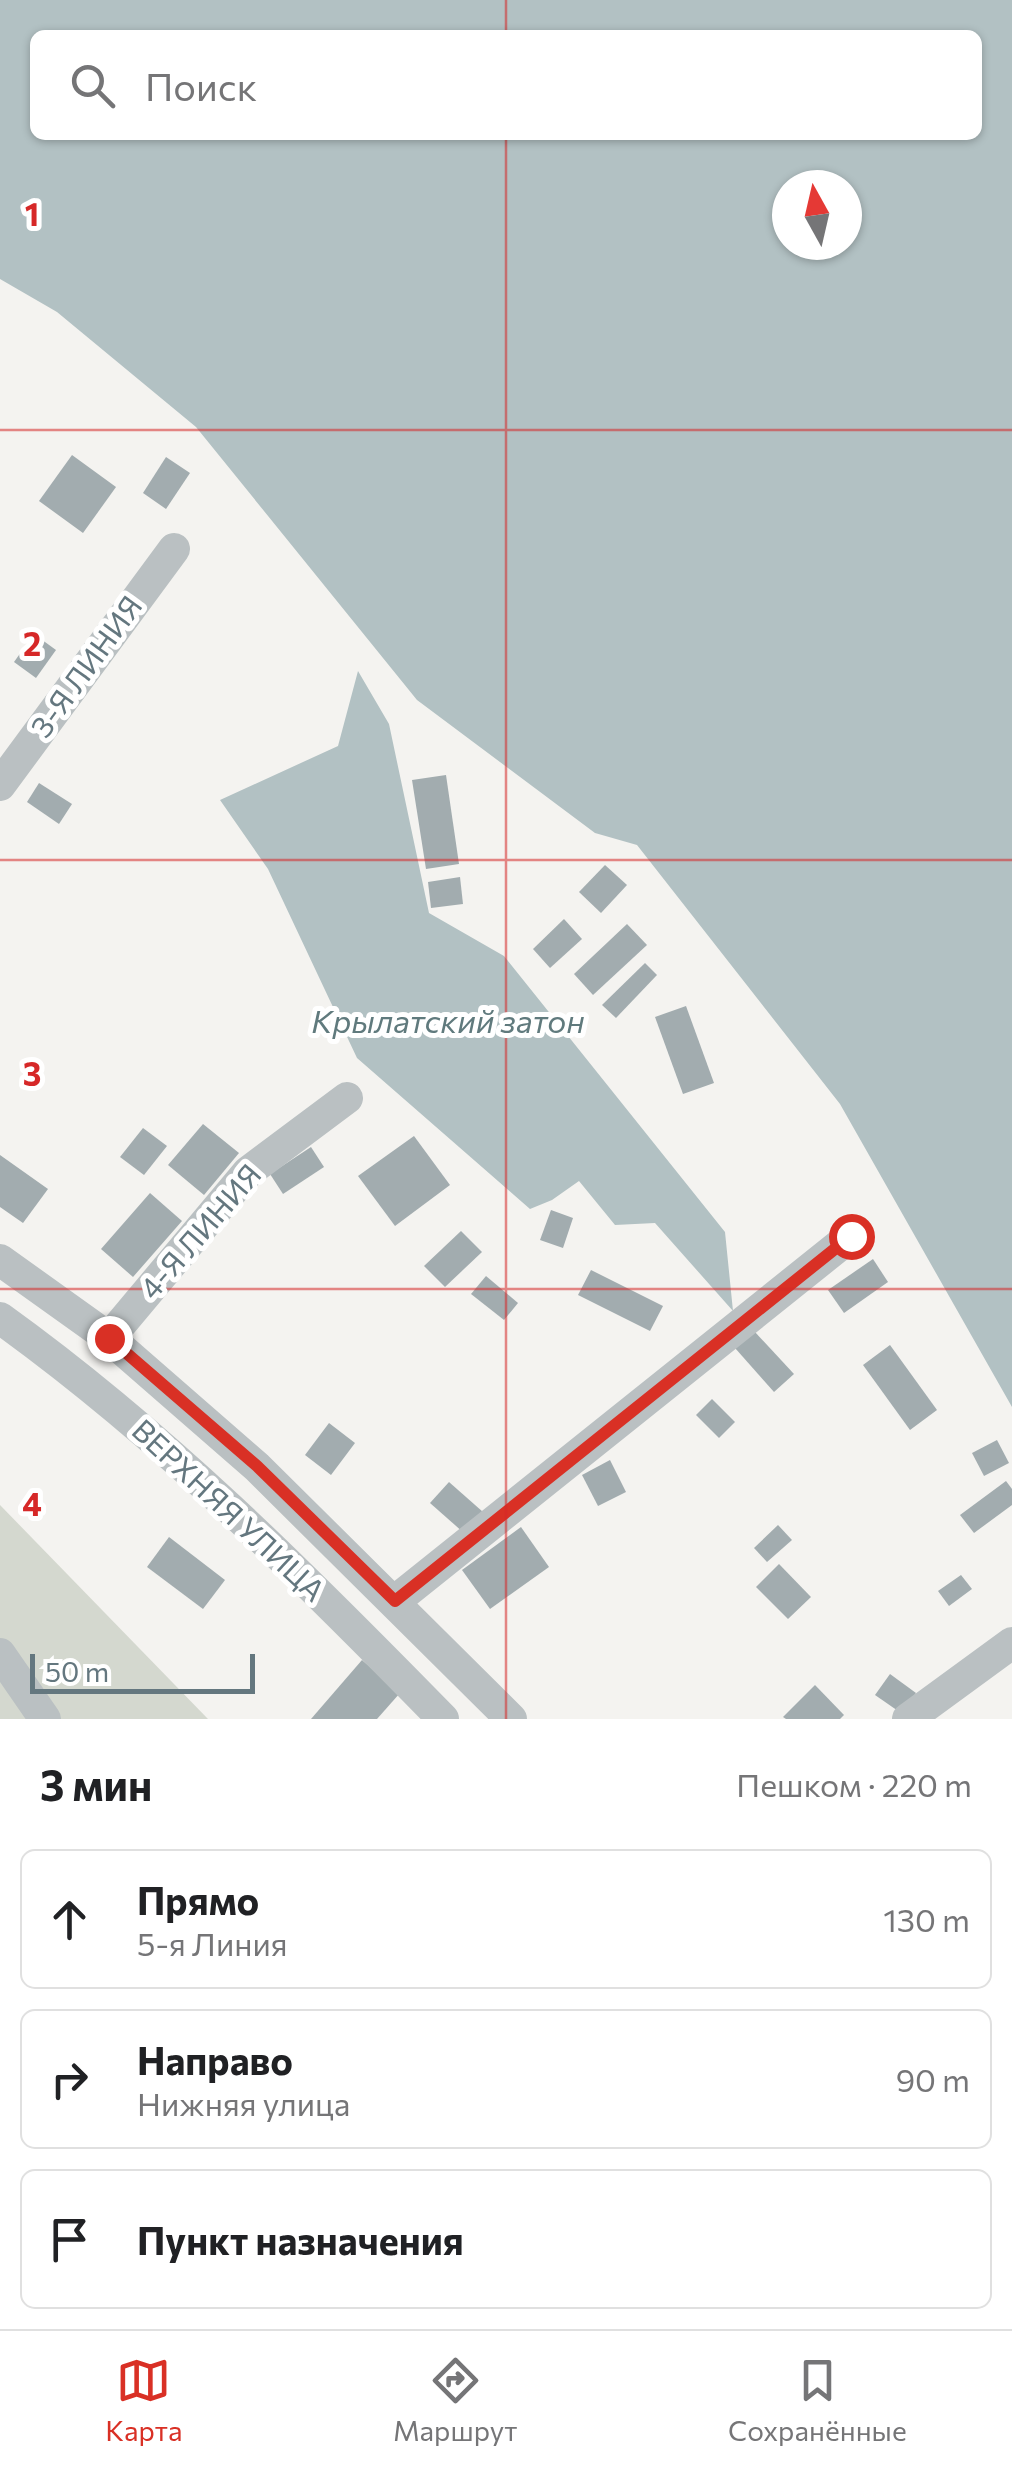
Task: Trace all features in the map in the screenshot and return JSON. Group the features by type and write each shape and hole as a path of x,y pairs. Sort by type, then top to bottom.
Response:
{"street":[{"name":"3-Я ЛИНИЯ","path":"0,785 174,549"},
{"name":"4-Я ЛИНИЯ","path":"109,1338 248,1172 347,1098"},
{"path":"395,1601 851,1236"},
{"path":"0,1260 109,1338 257,1466 511,1719"},
{"name":"ВЕРХНЯЯ УЛИЦА","path":"0,1318 81,1377 203,1482 443,1719"},
{"path":"908,1719 1012,1643"},
{"path":"0,1654 44,1719"}],"shaded area":[{"path":"0,1505 208,1719 0,1719"}],"water":[{"path":"0,0 1012,0 1012,1407 840,1104 637,845 595,833 417,700 196,427 57,312 0,279"},
{"name":"Крылатский затон","path":"358,671 389,724 429,913 504,956 725,1232 733,1311 655,1223 615,1225 579,1181 552,1200 530,1209 357,1058 268,869 220,800 338,746"}],"building":[{"path":"72,455 116,487 83,533 39,501"},
{"path":"166,457 190,473 166,509 143,493"},
{"path":"34,634 56,650 36,678 14,662"},
{"path":"446,775 459,864 426,869 412,780"},
{"path":"39,783 72,804 59,824 27,802"},
{"path":"605,865 627,885 601,913 579,892"},
{"path":"460,877 463,904 431,908 428,882"},
{"path":"564,919 582,939 550,968 533,949"},
{"path":"627,924 647,945 593,995 574,974"},
{"path":"645,963 657,975 616,1018 602,1005"},
{"path":"686,1006 714,1083 683,1094 655,1017"},
{"path":"203,1124 239,1153 204,1195 168,1165"},
{"path":"143,1128 167,1146 144,1175 120,1157"},
{"path":"414,1136 450,1185 395,1226 358,1176"},
{"path":"311,1147 324,1167 283,1194 270,1174"},
{"path":"0,1155 48,1189 23,1223 0,1207"},
{"path":"150,1193 182,1221 133,1277 101,1249"},
{"path":"551,1210 573,1218 563,1248 540,1240"},
{"path":"461,1231 482,1252 445,1287 424,1266"},
{"path":"873,1259 888,1282 844,1313 828,1290"},
{"path":"591,1270 663,1306 650,1331 578,1295"},
{"path":"486,1276 518,1303 504,1320 471,1294"},
{"path":"754,1331 794,1374 774,1392 735,1348"},
{"path":"890,1345 937,1410 910,1430 863,1365"},
{"path":"712,1399 735,1422 719,1438 696,1415"},
{"path":"329,1423 355,1443 331,1475 305,1455"},
{"path":"997,1440 1009,1463 984,1476 972,1453"},
{"path":"610,1460 626,1492 598,1506 582,1475"},
{"path":"1006,1481 1012,1489 1012,1505 974,1533 960,1515"},
{"path":"449,1482 483,1512 464,1533 430,1503"},
{"path":"778,1525 792,1540 767,1562 754,1548"},
{"path":"521,1527 549,1567 490,1609 462,1570"},
{"path":"169,1537 225,1580 203,1609 147,1567"},
{"path":"779,1564 811,1597 788,1619 756,1587"},
{"path":"961,1575 972,1589 949,1606 938,1591"},
{"path":"362,1660 400,1693 377,1719 311,1719"},
{"path":"890,1674 916,1693 901,1713 875,1695"},
{"path":"815,1685 844,1715 840,1719 783,1717"}],"route":[{"path":"109,1338 257,1466 395,1601 851,1236"}]}
